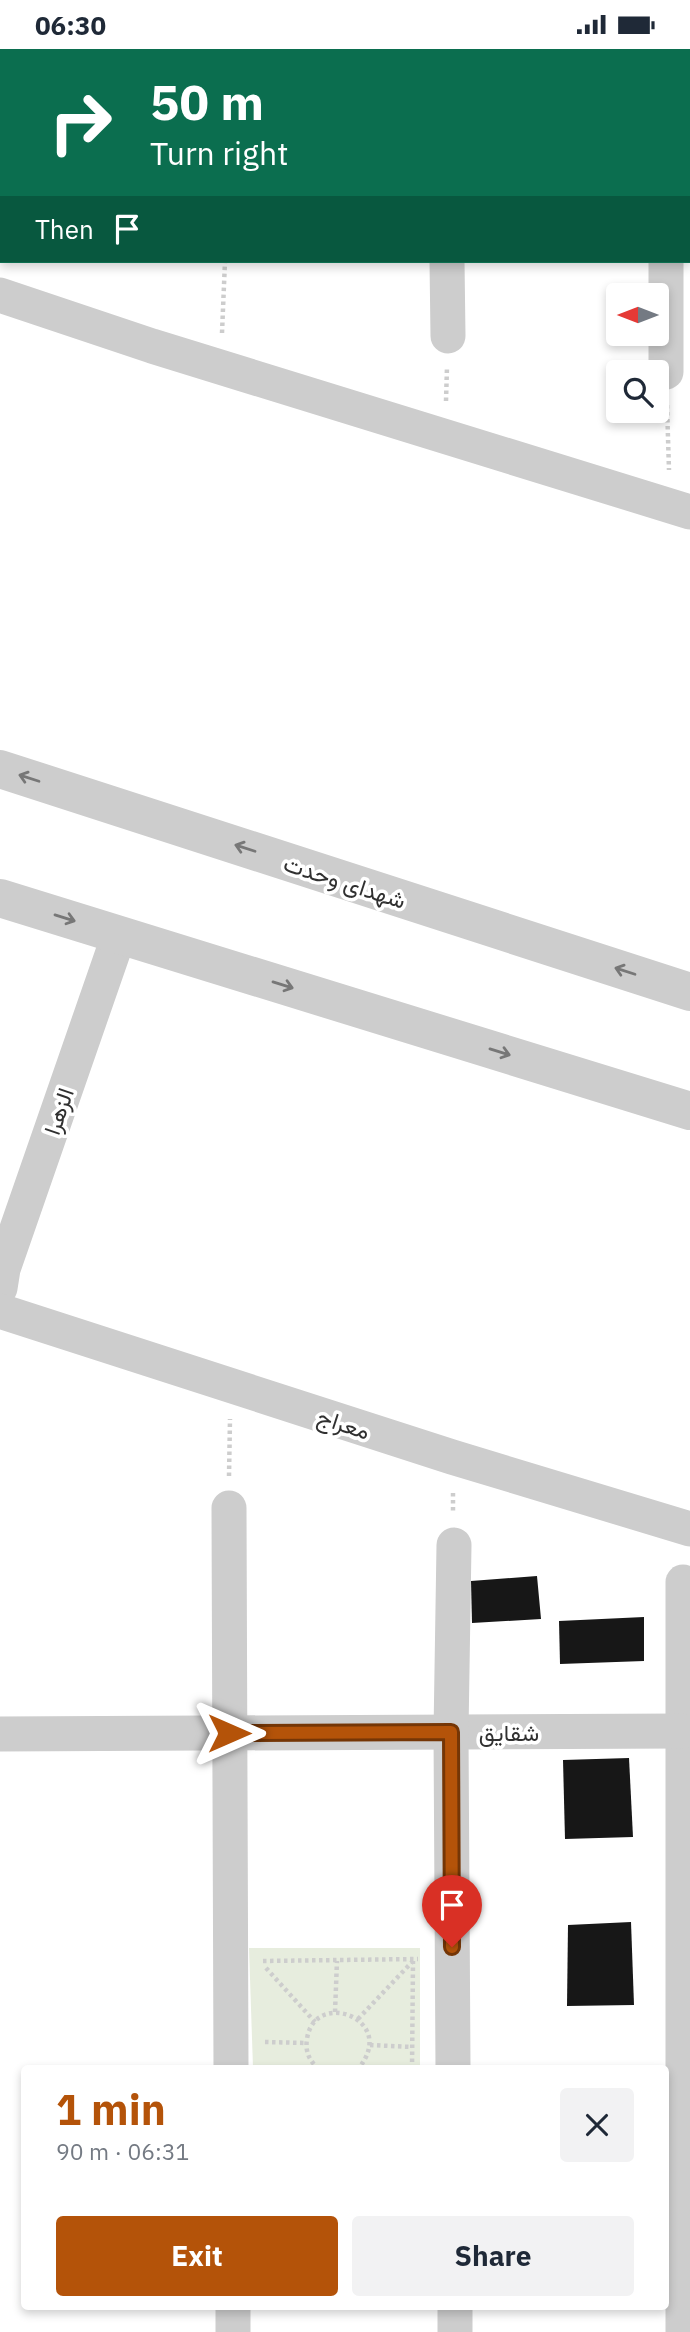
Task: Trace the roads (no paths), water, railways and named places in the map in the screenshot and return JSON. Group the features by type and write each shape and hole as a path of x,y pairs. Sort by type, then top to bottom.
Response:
{"street":[{"path":"447,263 448,336"},
{"path":"666,263 666,360"},
{"path":"0,295 221,367 680,509"},
{"name":"شهدای وحدت","path":"0,769 690,992"},
{"path":"0,898 690,1111"},
{"name":"الزهرا","path":"0,1288 3,1269 119,935"},
{"name":"معراج","path":"0,1311 452,1457 690,1529"},
{"path":"229,1509 230,2065"},
{"path":"453,2065 451,1732 454,1545"},
{"path":"682,1582 684,2332"},
{"name":"شقایق","path":"0,1734 682,1731"},
{"path":"233,2310 233,2332"},
{"path":"454,2310 455,2332"}]}
